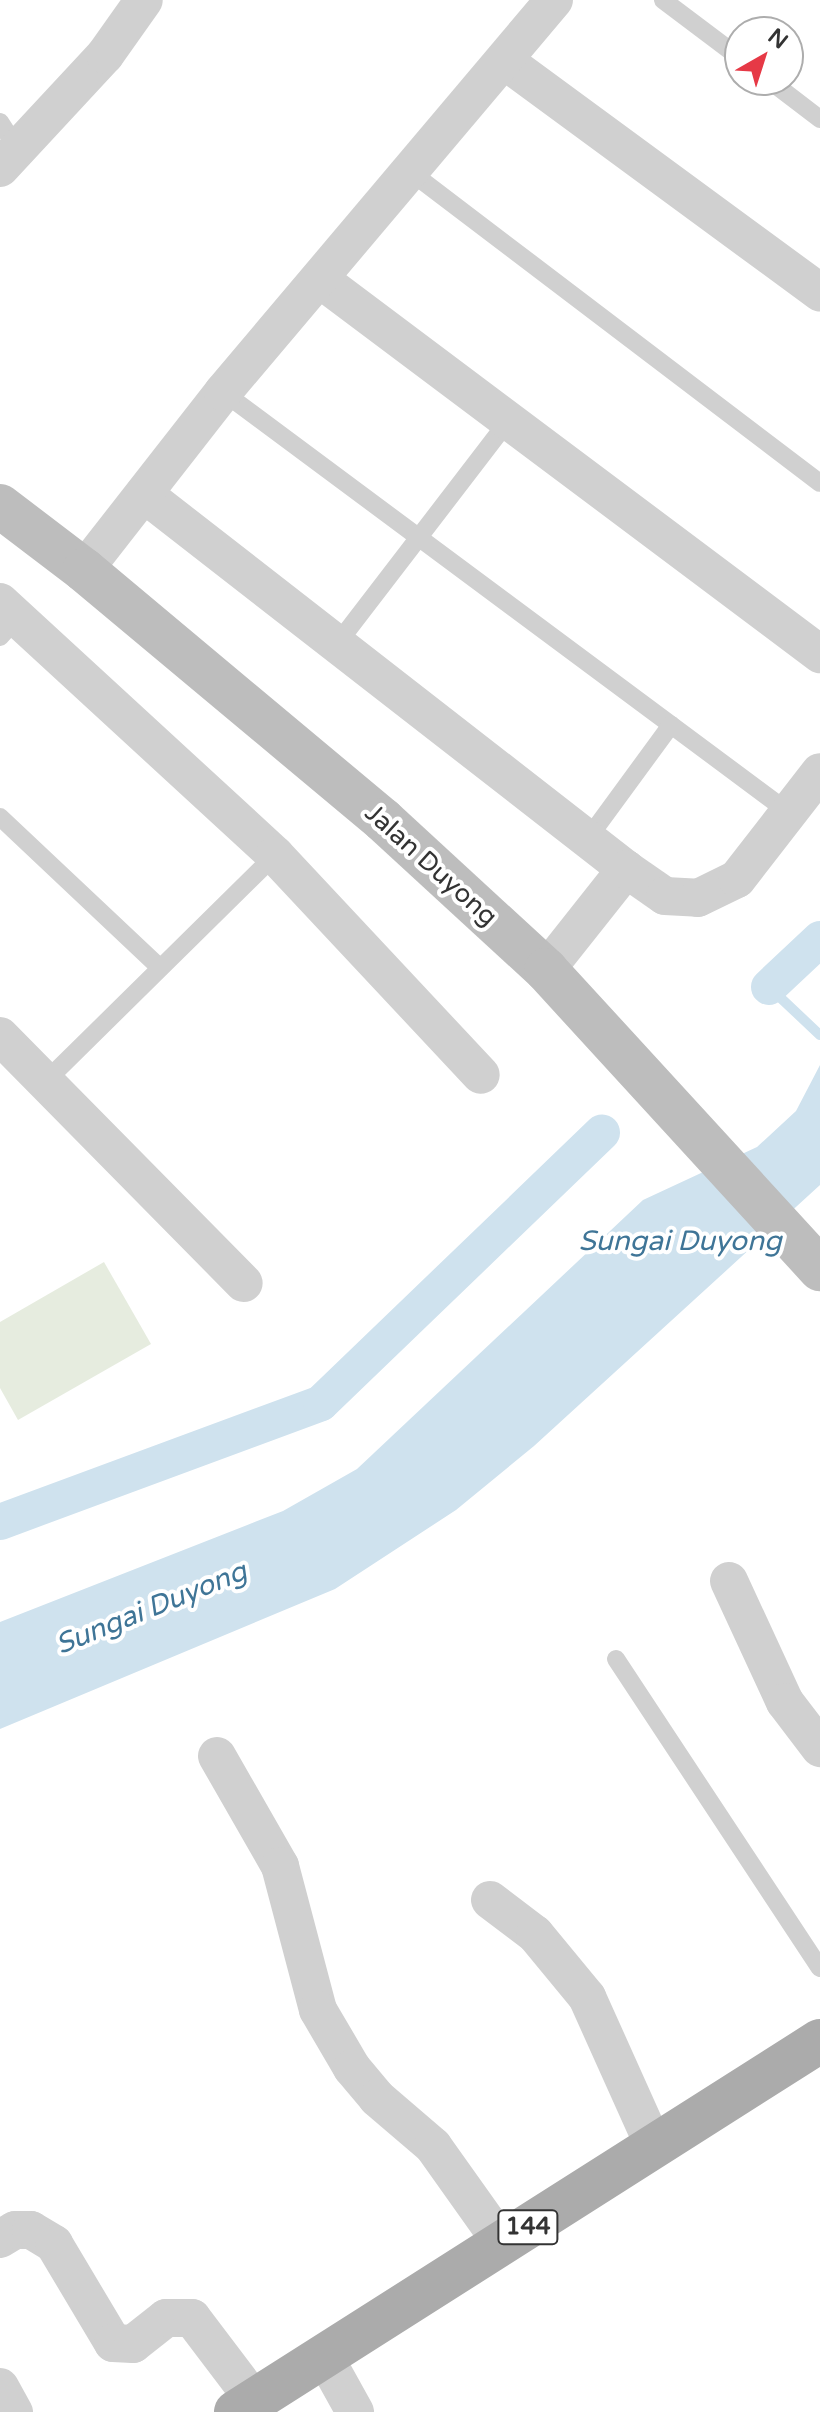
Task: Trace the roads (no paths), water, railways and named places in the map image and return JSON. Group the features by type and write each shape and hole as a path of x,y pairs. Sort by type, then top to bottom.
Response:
{"main road":[{"name":"Jalan Duyong","path":"0,506 84,570 383,820 546,970 810,1257"},
{"name":"144","path":"245,2406 820,2041"}],"street":[{"path":"6,147 105,55 144,0"},
{"path":"84,570 223,392 412,173 554,0"},
{"path":"505,61 820,292"},
{"path":"321,280 820,654"},
{"path":"144,494 589,837 626,869 665,896 698,898 737,879 791,814 820,772"},
{"path":"6,618 275,855 481,1075"},
{"path":"546,970 626,869"},
{"path":"0,1036 47,1080 244,1283"},
{"path":"729,1581 785,1702 820,1748"},
{"path":"217,1756 280,1866 318,2010 352,2068 377,2098 433,2146 502,2243"},
{"path":"490,1900 544,1943 587,1997 654,2146"},
{"path":"0,2239 15,2230 31,2230 54,2244 113,2343 133,2344 166,2318 192,2318 245,2406"},
{"path":"324,2356 355,2412"},
{"path":"0,2387 14,2412"}],"lane":[{"path":"663,0 724,46"},
{"path":"790,96 820,119"},
{"path":"412,173 820,483"},
{"path":"223,392 421,535 791,814"},
{"path":"337,644 508,421"},
{"path":"589,837 671,725"},
{"path":"0,817 160,968"},
{"path":"47,1080 275,855"},
{"path":"616,1659 820,1968"}],"water":[{"name":"Sungai Duyong","path":"820,1065 820,1185 534,1446 456,1510 335,1589 0,1729 0,1622 283,1511 357,1469 643,1200 757,1147 796,1111"}],"waterway":[{"path":"769,987 820,939"},
{"path":"769,987 820,1035"},
{"path":"0,1522 321,1403 602,1133"}]}
